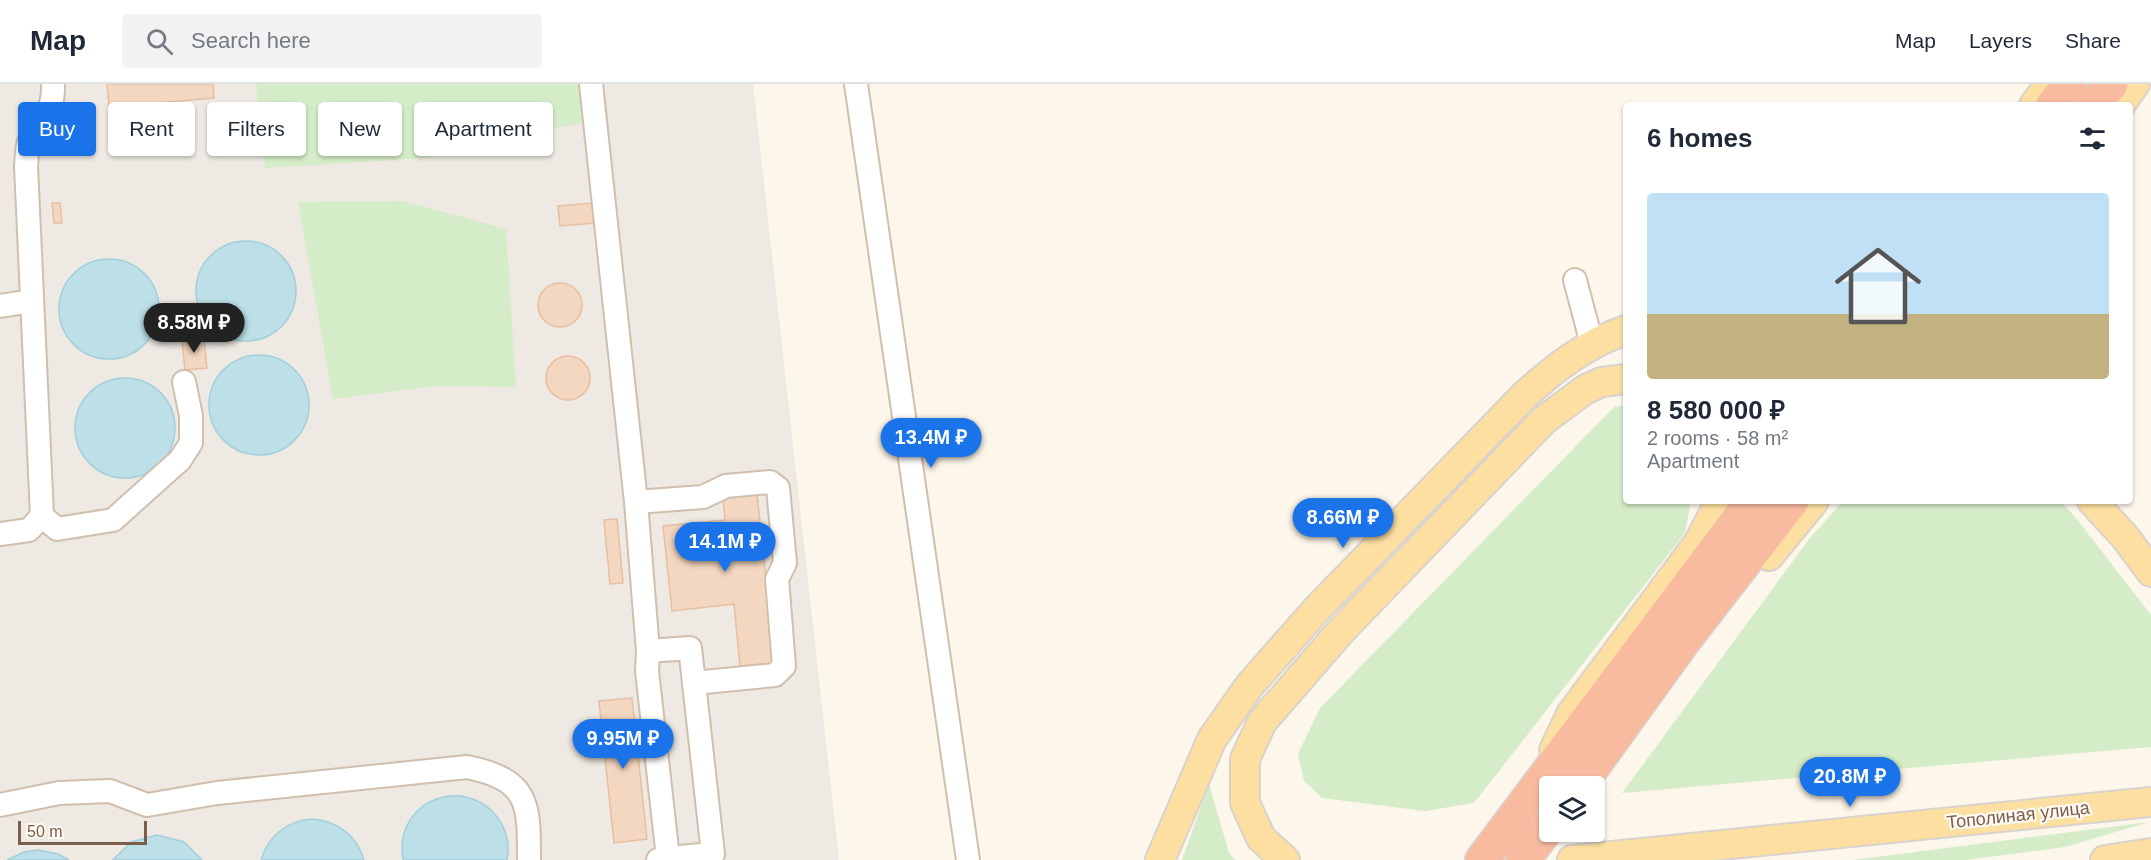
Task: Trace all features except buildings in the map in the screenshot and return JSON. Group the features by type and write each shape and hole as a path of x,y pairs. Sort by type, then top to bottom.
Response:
{"highway":[{"path":"2056,102 2070,84"},
{"path":"2096,102 2110,84"},
{"path":"1482,860 1750,504"},
{"path":"1586,776 1683,642 1790,504"},
{"path":"1523,860 1539,839"}],"main road":[{"path":"2036,102 2050,84"},
{"path":"2122,102 2135,84"},
{"path":"1160,860 1212,740 1250,685 1317,609 1526,394 1569,358 1592,344 1623,331"},
{"path":"1285,860 1261,838 1245,803 1245,759 1262,722 1340,632 1544,420 1586,389 1602,382 1623,379"},
{"path":"1535,789 1571,714 1699,542 1718,504"},
{"path":"1683,642 1737,595 1812,504"},
{"path":"2095,504 2125,537 2151,572"},
{"path":"2106,504 2125,537"},
{"name":"Тополиная улица","path":"1572,860 2151,802"},
{"path":"2105,860 2151,853"}],"street":[{"path":"0,534 29,530 42,516 26,166 28,144 49,112 53,97 53,84"},
{"path":"591,84 636,502 663,859 713,854 690,648 648,651"},
{"path":"856,84 968,860"},
{"path":"1575,280 1592,344"},
{"path":"0,306 32,302"},
{"path":"42,516 57,529 113,520 180,460 191,443 191,416 184,382"},
{"path":"636,502 703,497 726,486 770,482 778,488 785,563 777,579 784,666 775,675 694,683"},
{"path":"0,806 59,793 110,791 147,806 217,793 467,767 498,775 523,796 530,814 530,860"}],"shaded area":[{"path":"0,84 753,84 839,860 0,860"}],"green space":[{"path":"256,84 580,84 584,122 553,129 553,102 414,102 414,156 433,156 265,168 264,156 306,156 306,102 258,102"},
{"path":"403,201 506,229 516,387 435,386 333,399 298,202"},
{"path":"1623,406 1623,504 1690,504 1685,533 1474,803 1425,811 1322,798 1304,781 1298,754 1320,708 1614,407"},
{"path":"1840,504 2063,504 2151,615 2151,747 1622,793 1810,538"},
{"path":"1209,784 1229,853 1235,860 1182,860"},
{"path":"2149,822 2065,847 1967,860 1853,860"}],"water":[{"path":"246,241 265,244 282,255 293,272 296,291 293,310 282,327 265,338 246,341 227,338 210,327 199,310 196,291 199,272 210,255 227,244"},
{"path":"109,259 128,262 145,273 156,290 159,309 156,328 145,345 128,356 109,359 90,356 73,345 62,328 59,309 62,290 73,273 90,262"},
{"path":"259,355 278,358 295,369 306,386 309,405 306,424 295,441 278,452 259,455 240,452 223,441 212,424 209,405 212,386 223,369 240,358"},
{"path":"125,378 144,381 161,392 172,409 175,428 172,447 161,464 144,475 125,478 106,475 89,464 78,447 75,428 78,409 89,392 106,381"},
{"path":"448,796 461,796 482,804 498,818 507,837 507,860 403,860 404,834 416,813 435,800"},
{"path":"312,819 330,823 345,831 356,843 364,860 261,860 268,844 280,831 294,823"},
{"path":"157,835 184,842 202,860 113,860 131,842"},
{"path":"38,850 58,854 69,860 7,860 24,852"}]}
